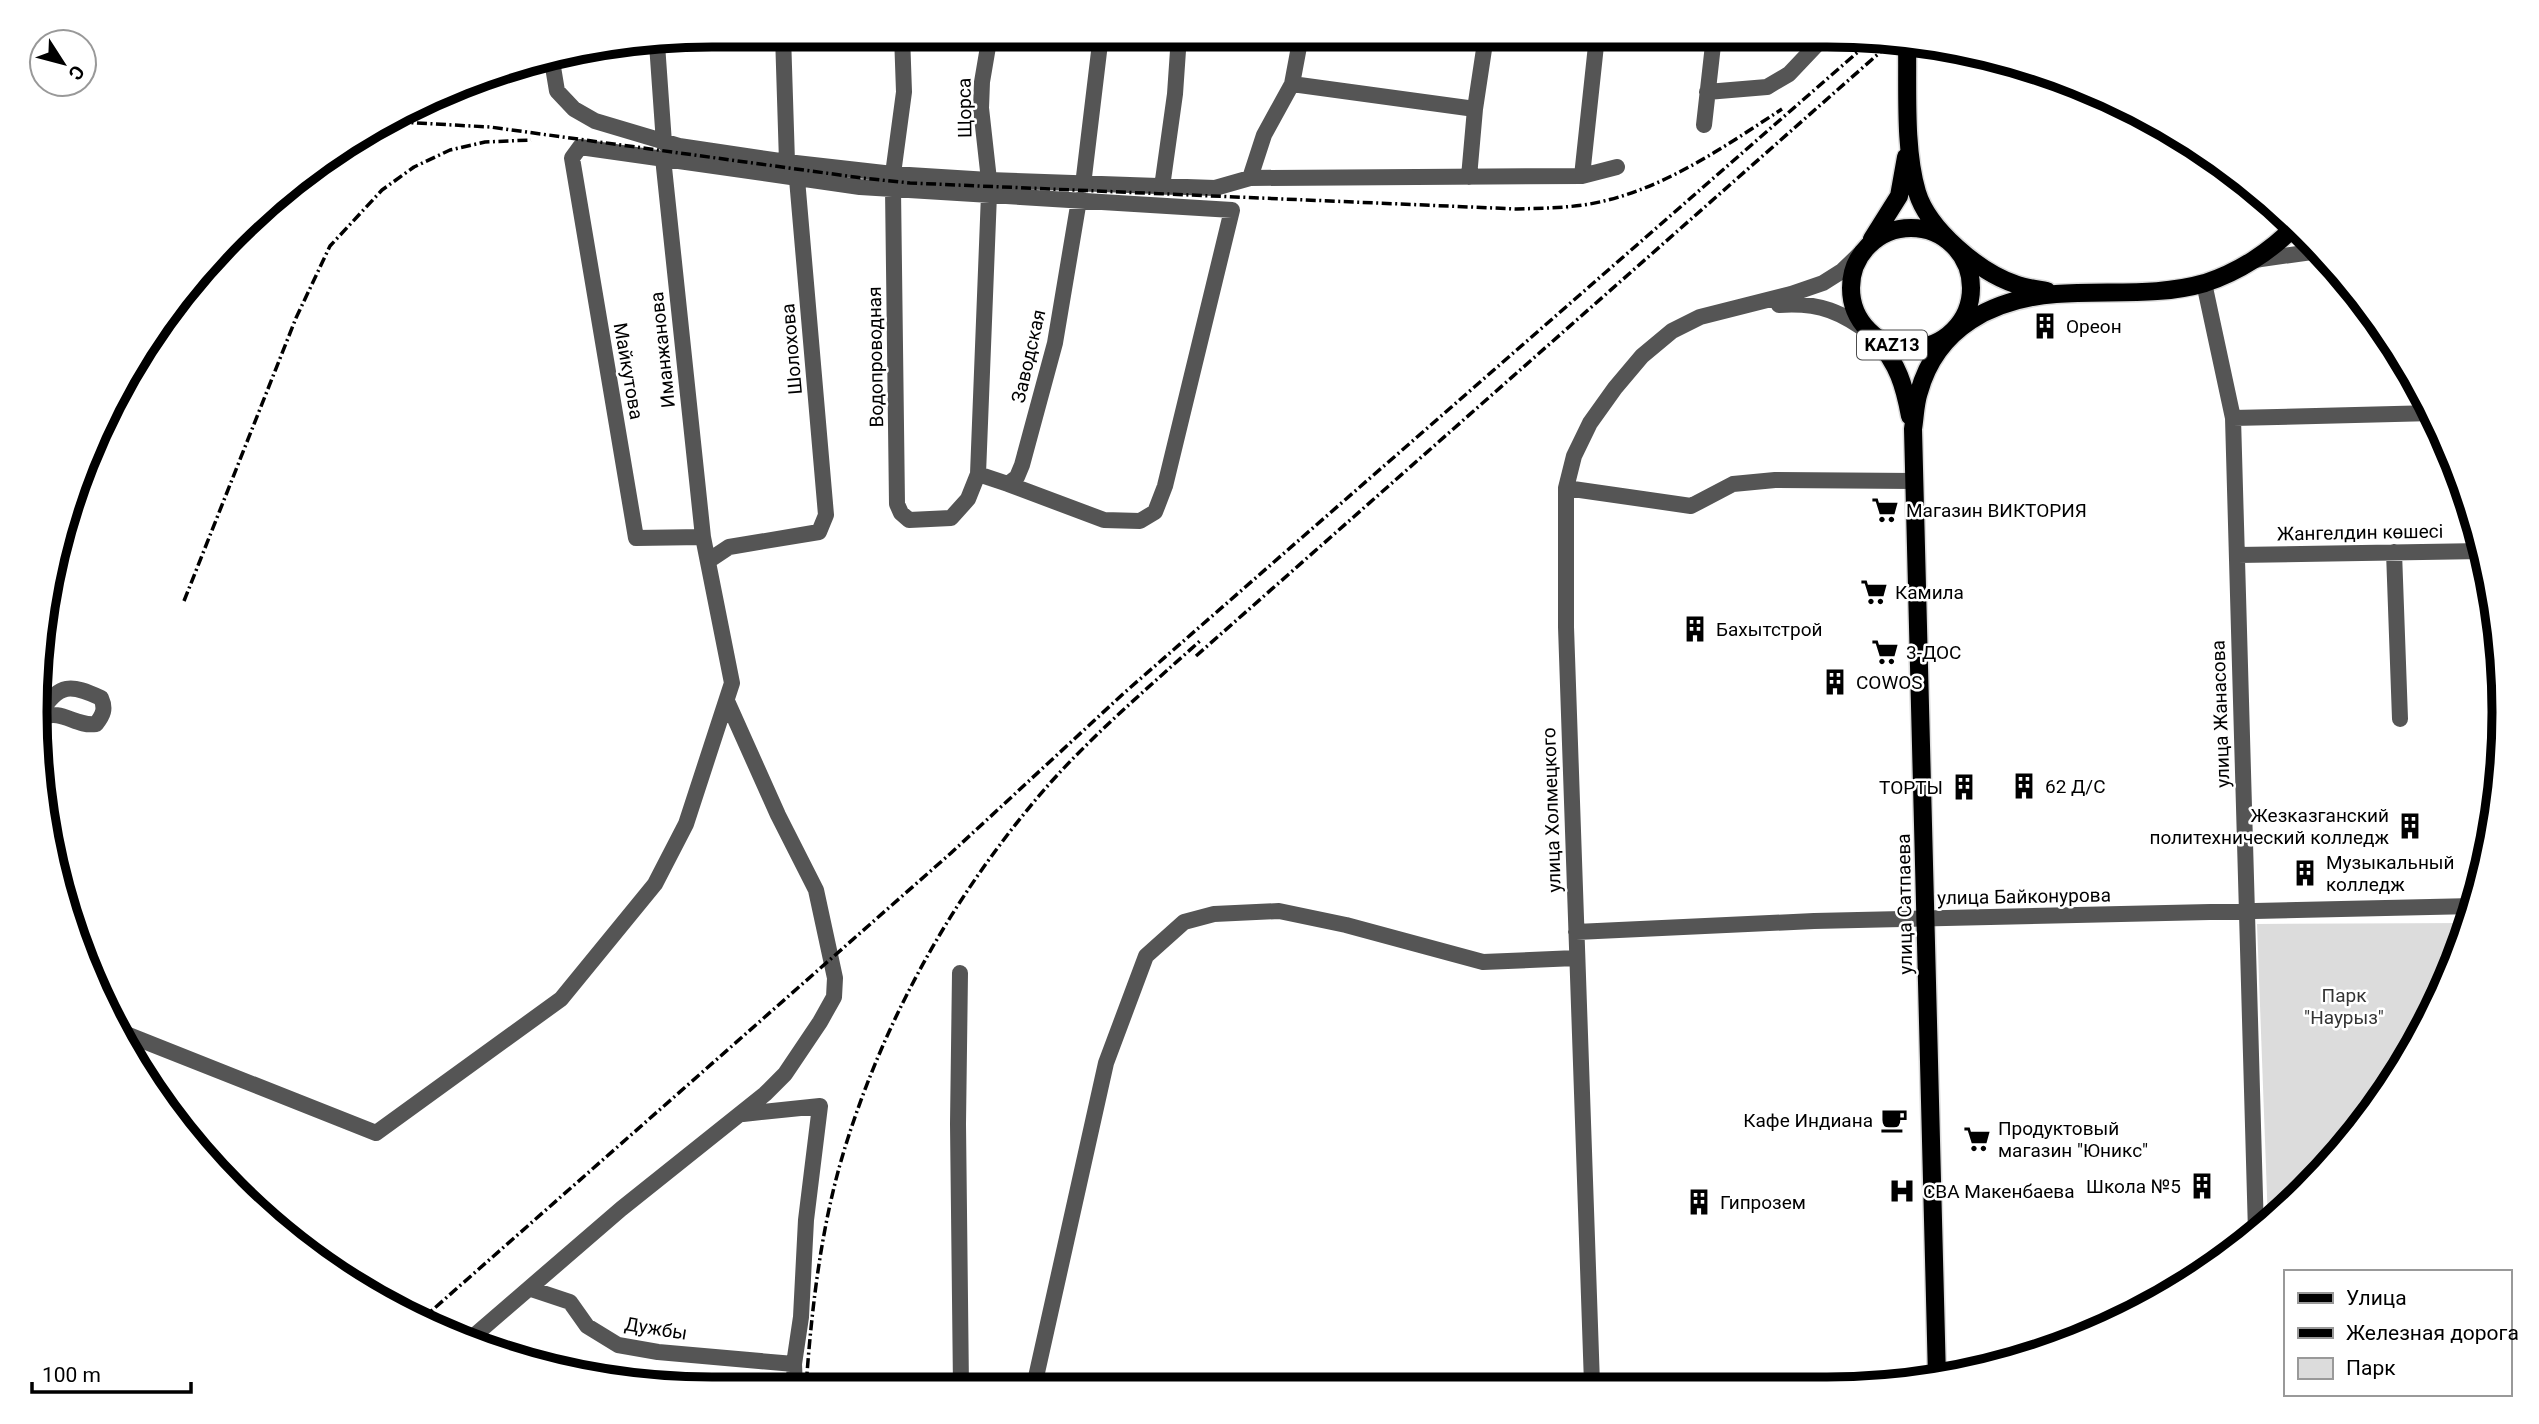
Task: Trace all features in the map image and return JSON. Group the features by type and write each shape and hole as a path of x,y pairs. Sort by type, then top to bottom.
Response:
{"main road":[{"name":"KAZ13","path":"1907,52 1909,132 1917,192 1932,219 1964,258 1972,283 1968,310 1953,332"},
{"name":"KAZ13","path":"1909,132 1899,195 1857,262 1851,292 1857,315 1874,336 1903,348 1935,344 1974,317 2001,304 2057,294 2131,293 2204,283 2254,260 2287,233"},
{"name":"KAZ13","path":"1866,248 1892,231 1918,228 1945,237 1985,270 2014,284 2057,294"},
{"path":"1913,429 1918,394 1925,375 1953,332"},
{"path":"1874,336 1894,360 1905,388 1913,429"},
{"name":"улица Сатпаева","path":"1913,429 1937,1367"}],"street":[{"path":"783,47 786,162"},
{"name":"Водопроводная","path":"902,47 904,92 893,182 897,504 901,513 909,520 951,518 968,499 978,474"},
{"name":"Щорса","path":"978,474 989,187 981,108 988,47"},
{"name":"Заводская","path":"1008,484 1017,477 1022,465 1055,343 1081,193 1100,47"},
{"path":"1162,187 1175,94 1178,47"},
{"path":"1250,178 1264,135 1292,84 1299,47"},
{"path":"1469,177 1484,47"},
{"path":"1582,176 1596,47"},
{"path":"1704,125 1713,47"},
{"path":"1707,92 1767,87 1789,74 1815,47"},
{"name":"Иманжанова","path":"132,1036 376,1133 561,999 655,884 686,824 733,683 703,537 663,150 657,50"},
{"path":"553,67 557,91 574,109 595,121 663,150 797,179 860,187 893,182 1081,193 1232,210 1165,486 1155,512 1140,521 1104,520 978,474"},
{"path":"1292,84 1475,109"},
{"name":"Майкутова","path":"663,150 580,147 572,158 636,538 703,537"},
{"path":"663,150 862,170 893,182"},
{"path":"1081,193 1162,187 1215,188 1250,178 1582,176 1617,167"},
{"path":"860,187 862,170"},
{"name":"Шолохова","path":"708,561 729,547 819,532 826,515 797,179"},
{"path":"1728,309 1791,294 1823,283 1842,271 1866,248"},
{"path":"2254,260 2307,253"},
{"name":"улица Жанасова","path":"2204,283 2233,418 2256,1220"},
{"path":"1728,309 1805,303 1851,318 1874,336"},
{"name":"улица Холмецкого","path":"1592,1377 1566,628 1566,488 1574,456 1590,423 1642,356 1672,331 1700,317 1728,309"},
{"path":"2233,418 2421,413"},
{"path":"1566,488 1691,506 1734,484 1775,480 1914,481"},
{"name":"Жангелдин көшесі","path":"2237,555 2472,551"},
{"path":"2394,552 2400,719"},
{"path":"47,702 51,696 68,687 84,690 101,698 104,706 103,715 96,724 89,725 55,713 47,716"},
{"path":"477,1333 621,1209 743,1114 785,1074 834,997 835,978 816,890 778,815 727,701"},
{"name":"улица Байконурова","path":"1576,932 1814,920 2462,906"},
{"path":"1036,1377 1106,1063 1146,956 1184,922 1214,914 1279,911 1346,925 1483,962 1576,958"},
{"path":"961,973 958,1150 961,1377"},
{"path":"743,1114 820,1106 806,1220 795,1377"},
{"name":"Дужбы","path":"531,1289 570,1302 587,1326 618,1345 658,1352 794,1364"}],"green space":[{"name":"Парк \"Наурыз\"","path":"2457,923 2423,1006 2380,1081 2327,1150 2268,1210 2257,924"}],"railway":[{"path":"429,1313 951,853 1124,693 1862,49"},
{"path":"1196,656 1883,50"},
{"path":"406,122 490,127 910,183 1517,209 1583,205 1628,194 1696,163 1782,109"},
{"path":"184,601 296,318 330,246 382,190 414,167 450,150 485,142 531,140"},
{"path":"807,1377 819,1261 839,1168 865,1089 907,995 931,950 987,863 1051,782 1124,709 1201,640"}],"place":[{"name":"Ореон","path":"2045,326"},
{"name":"Магазин ВИКТОРИЯ","path":"1885,510"},
{"name":"Камила","path":"1874,592"},
{"name":"Бахытстрой","path":"1695,629"},
{"name":"3-ДОС","path":"1885,652"},
{"name":"COWOS","path":"1835,682"},
{"name":"62 Д/С","path":"2024,786"},
{"name":"ТОРТЫ","path":"1964,787"},
{"name":"Жезказганский политехнический колледж","path":"2410,826"},
{"name":"Музыкальный колледж","path":"2305,873"},
{"name":"Кафе Индиана","path":"1894,1120"},
{"name":"Продуктовый магазин \"Юникс\"","path":"1977,1139"},
{"name":"Школа №5","path":"2202,1186"},
{"name":"СВА Макенбаева","path":"1902,1191"},
{"name":"Гипрозем","path":"1699,1202"}]}
